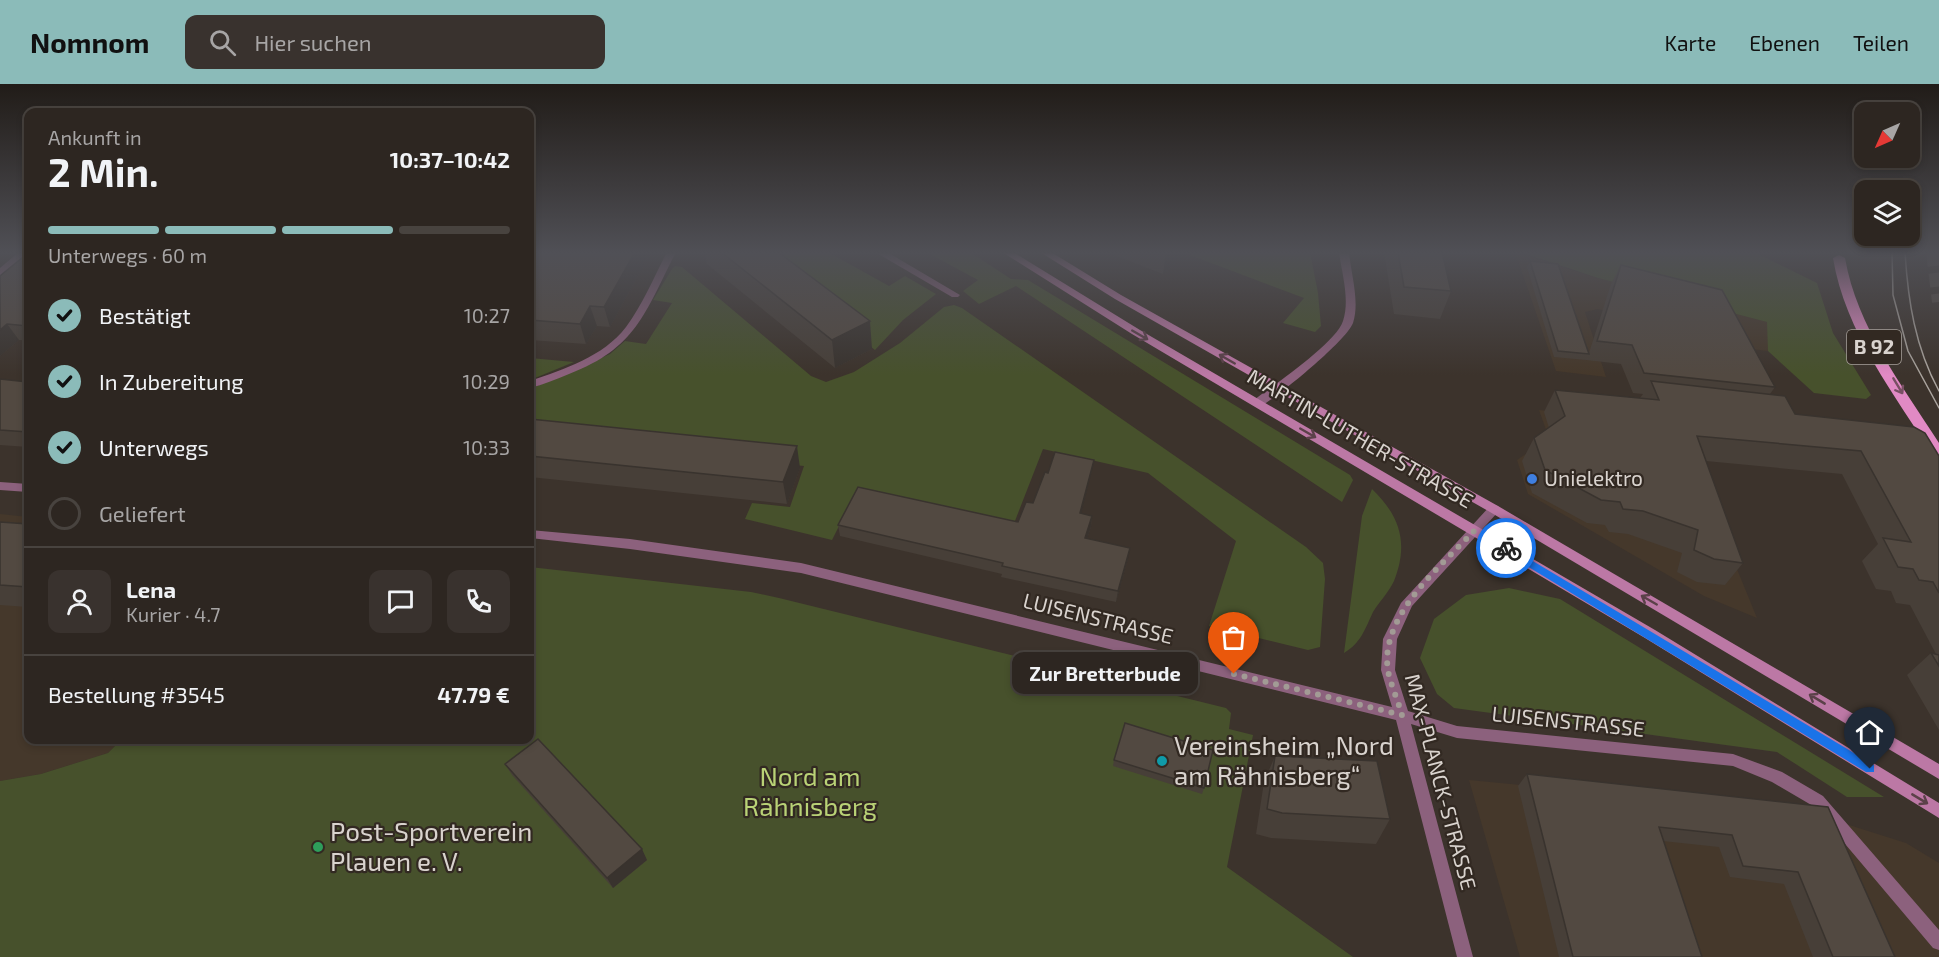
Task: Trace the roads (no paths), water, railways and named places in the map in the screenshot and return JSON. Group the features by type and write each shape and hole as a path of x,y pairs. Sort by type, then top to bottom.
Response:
{"main road":[{"name":"MARTIN-LUTHER-STRASSE","path":"1072,293 1475,530 1939,811"},
{"name":"MARTIN-LUTHER-STRASSE","path":"1115,293 1494,509 1939,772"},
{"name":"B 92","path":"1847,293 1860,322 1939,454"}],"street":[{"path":"534,383 585,363 606,351 629,330 650,293"},
{"path":"952,293 956,295"},
{"path":"1258,403 1336,340 1348,326 1348,293"},
{"path":"1906,428 1924,430"},
{"path":"0,486 24,488"},
{"name":"MAX-PLANCK-STRASSE","path":"1465,957 1402,715 1388,670 1390,639 1407,603 1494,509"},
{"name":"LUISENSTRASSE","path":"534,534 630,544 801,568 1402,715 1457,732 1733,760 1756,767 1793,784 1818,801 1939,942"}],"tunnel":[{"path":"1938,293 1939,302"}],"tram line":[{"path":"1893,293 1908,351 1939,408"},
{"path":"1909,293 1918,341 1939,391"}],"place":[{"name":"Unielektro","path":"1532,479"},
{"name":"Zur Bretterbude","path":"1234,674"},
{"name":"Vereinsheim „Nord am Rähnisberg“","path":"1162,761"},
{"name":"Post-Sportverein Plauen e. V.","path":"318,847"}],"park label":[{"name":"Nord am Rähnisberg","path":"810,792"}]}
